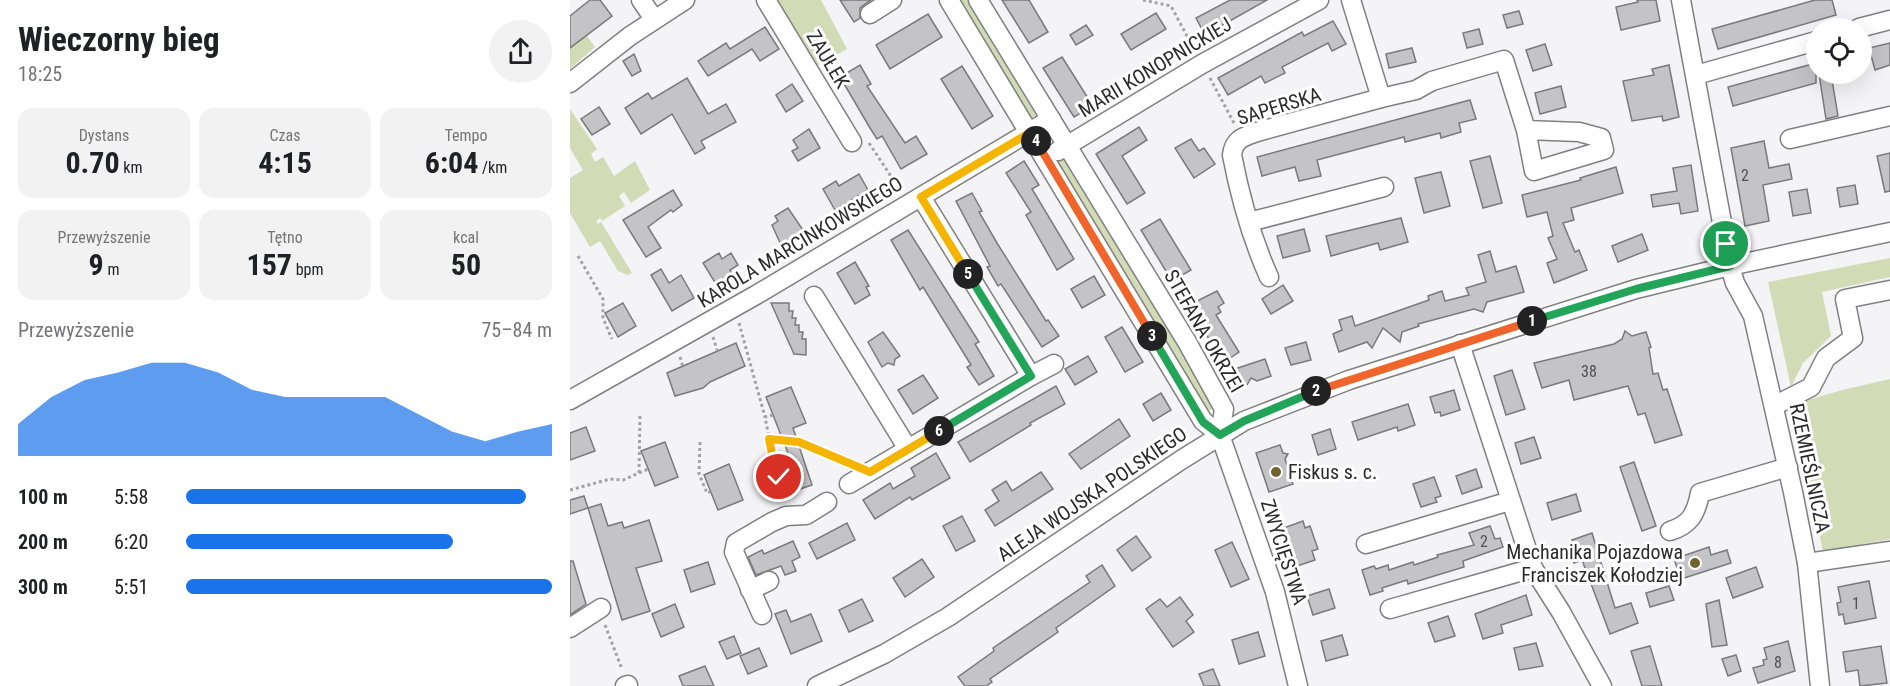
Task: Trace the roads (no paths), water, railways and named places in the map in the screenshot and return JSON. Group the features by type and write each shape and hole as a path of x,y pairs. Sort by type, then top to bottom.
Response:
{"street":[{"path":"641,0 654,19"},
{"path":"570,83 654,19 685,0"},
{"name":"ZAUŁEK","path":"766,0 852,142"},
{"path":"870,14 892,0"},
{"path":"949,0 1031,132 1203,422 1220,435"},
{"name":"STEFANA OKRZEI","path":"978,0 1187,342 1224,409 1220,435"},
{"name":"MARII KONOPNICKIEJ","path":"1046,158 1300,5 1320,0"},
{"path":"1351,0 1381,98"},
{"name":"RZEMIEŚLNICZA","path":"1681,0 1730,266 1735,283 1753,316 1788,467 1807,563 1820,686"},
{"path":"1872,25 1890,20"},
{"path":"1696,75 1806,43"},
{"name":"SAPERSKA","path":"1269,277 1257,249 1232,155 1233,145 1241,138 1416,90 1432,81 1504,60 1526,130"},
{"path":"1790,139 1890,116"},
{"name":"KAROLA MARCINKOWSKIEGO","path":"570,399 744,302 913,197 1051,119"},
{"path":"1249,222 1384,187"},
{"path":"913,197 1031,376"},
{"name":"ALEJA WOJSKA POLSKIEGO","path":"817,686 884,654 948,617 1244,421 1319,390 1636,289 1730,266 1890,232"},
{"path":"1774,406 1811,387 1826,358 1853,338 1845,299 1890,290"},
{"path":"814,296 908,449"},
{"path":"1460,344 1533,568 1562,612 1602,686"},
{"path":"849,484 1054,364"},
{"name":"ZWYCIĘSTWA","path":"1220,435 1275,592 1298,686"},
{"path":"1670,531 1689,522 1695,513 1700,494 1788,467"},
{"path":"1366,544 1510,501"},
{"path":"762,615 734,552 736,543 772,522 786,516 806,514 827,502"},
{"path":"1807,563 1890,551"},
{"path":"1390,609 1533,568"},
{"path":"750,590 769,581"},
{"path":"570,628 600,609"}],"place":[{"name":"Fiskus s. c.","path":"1276,472"},
{"name":"Mechanika Pojazdowa Franciszek Kołodziej","path":"1695,563"}]}
